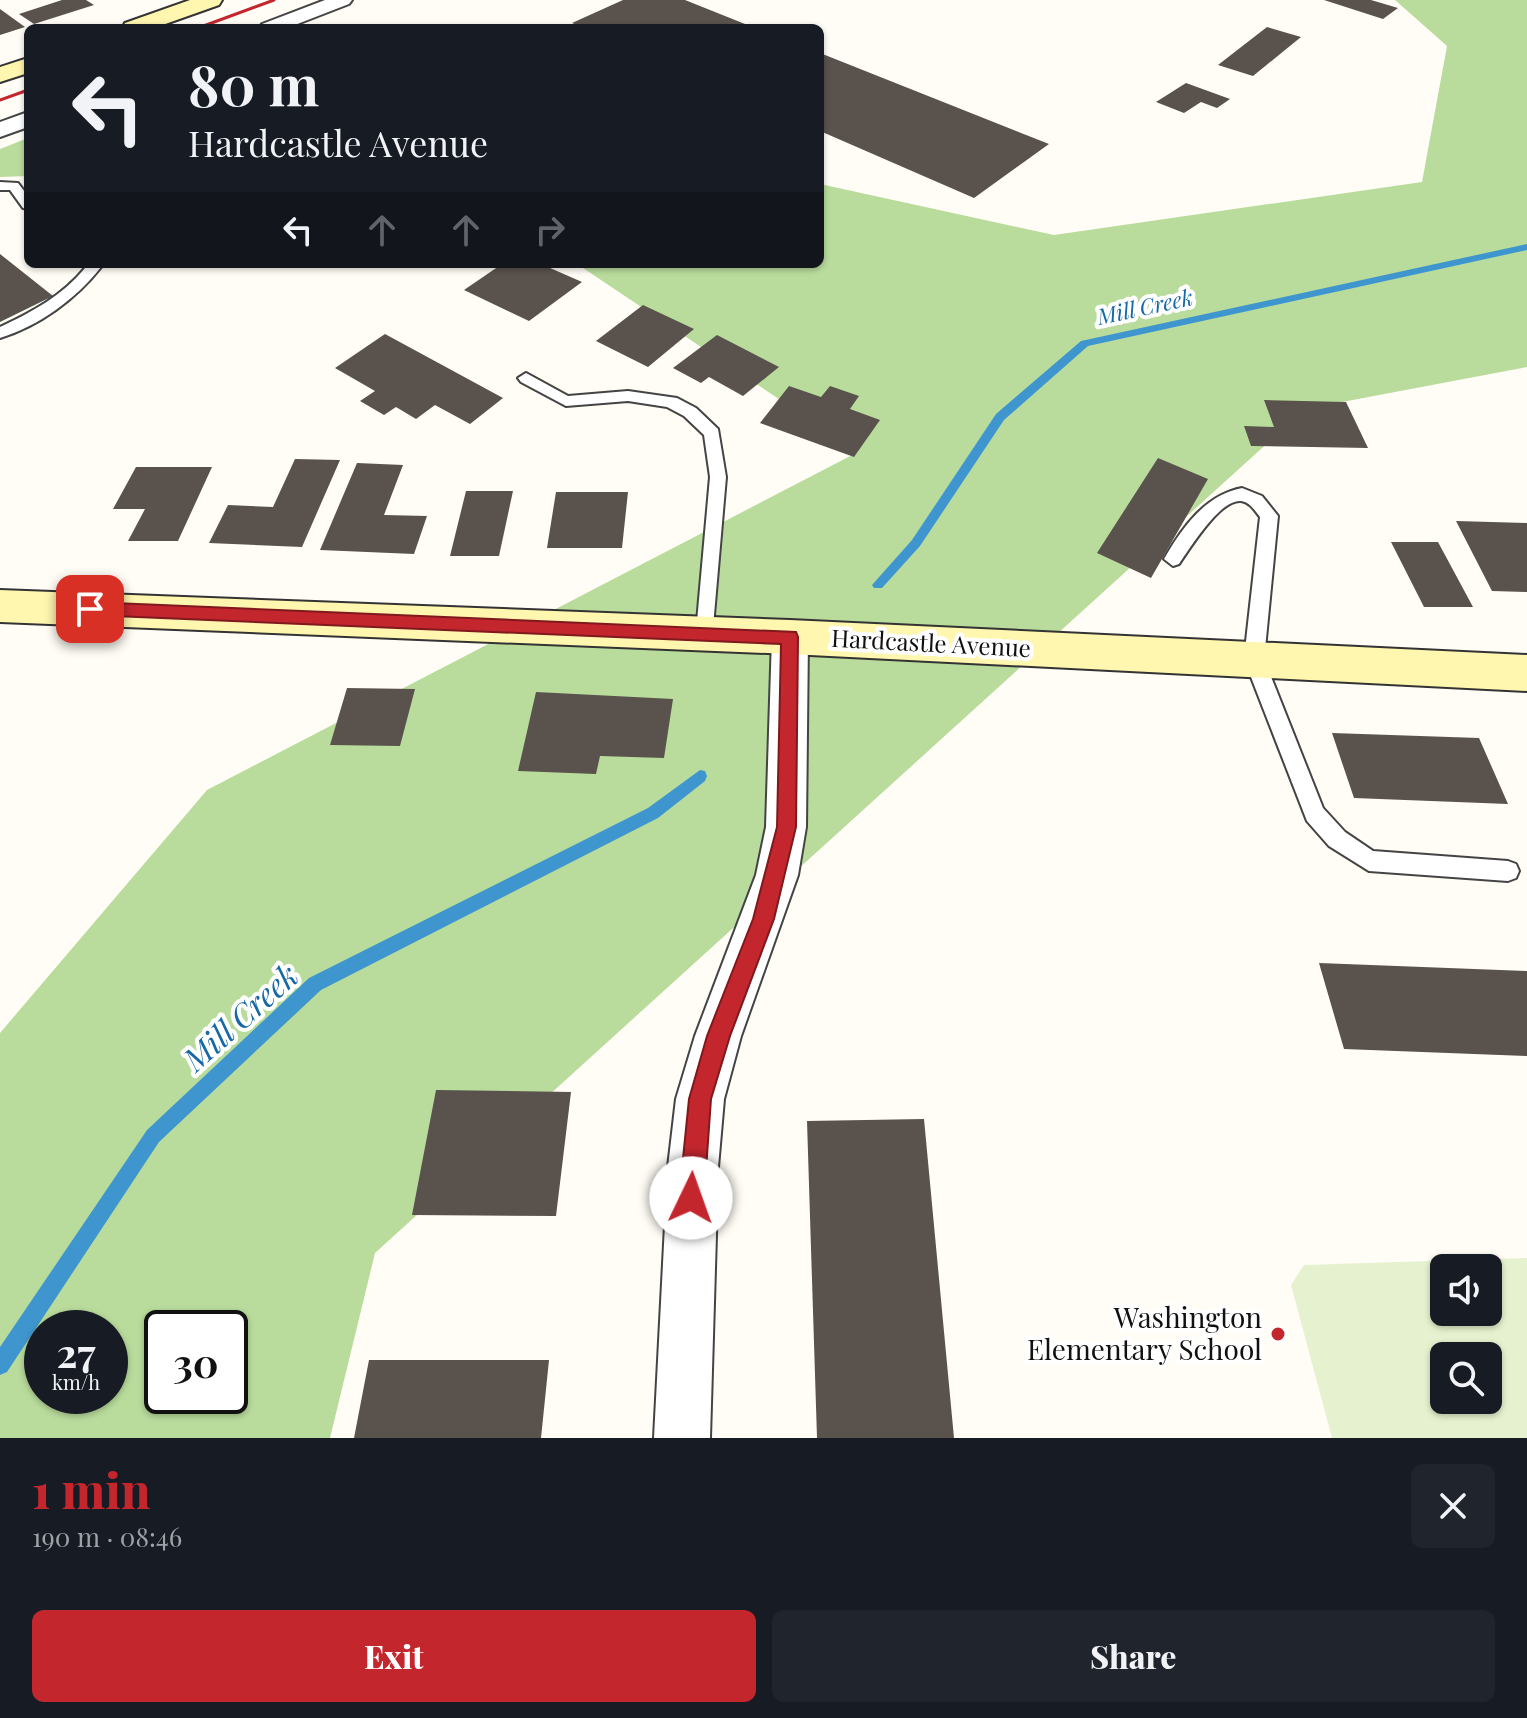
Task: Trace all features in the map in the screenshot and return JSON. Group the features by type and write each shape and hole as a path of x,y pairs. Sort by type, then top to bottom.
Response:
{"street":[{"path":"144,24 211,0"},
{"path":"279,24 342,0"},
{"path":"0,75 24,66"},
{"path":"0,130 24,121"},
{"name":"Hardcastle Avenue","path":"0,606 705,633 1527,673"},
{"path":"682,1438 693,1167 700,1099 718,1036 763,919 786,827 790,637"}],"lane":[{"path":"0,186 14,186 24,200"},
{"path":"0,333 53,308 76,290 93,268"},
{"path":"526,378 566,401 628,396 671,402 690,412 712,433 718,455 718,477 705,633"},
{"path":"1173,559 1199,522 1218,502 1234,496 1250,496 1261,503 1269,516 1254,659 1315,814 1337,839 1369,861 1508,871"}],"green space":[{"path":"1395,0 1527,0 1527,367 1305,409 375,1253 330,1438 0,1438 0,1033 207,790 858,452 583,268 824,268 824,185 1054,235 1422,182 1447,46"},
{"path":"24,140 24,176 0,177 0,149"},
{"path":"1527,1258 1527,1438 1332,1438 1291,1285 1304,1265 1430,1261 1430,1326 1502,1326 1502,1259"}],"building":[{"path":"62,0 86,0 94,5 34,24 19,14"},
{"path":"623,0 685,0 745,24 574,24 572,23"},
{"path":"1324,0 1371,0 1398,8 1383,19"},
{"path":"0,9 24,27 0,35"},
{"path":"1267,27 1301,37 1253,76 1218,65"},
{"path":"824,55 1049,144 974,198 824,133"},
{"path":"1186,83 1230,99 1217,108 1201,102 1184,113 1156,102"},
{"path":"0,254 53,296 0,322"},
{"path":"496,268 550,268 582,282 529,321 464,290"},
{"path":"643,305 694,329 648,367 596,341"},
{"path":"385,334 503,398 470,424 435,405 416,419 396,407 384,415 360,401 375,391 335,368"},
{"path":"717,335 779,367 743,396 709,377 701,383 673,368"},
{"path":"789,386 821,397 830,386 859,396 850,409 880,420 854,457 760,423"},
{"path":"1264,400 1346,402 1368,448 1251,446 1244,426 1274,427"},
{"path":"1158,458 1208,479 1151,578 1097,553"},
{"path":"295,459 340,460 302,547 209,543 228,505 273,507"},
{"path":"357,463 403,465 384,515 427,516 414,554 320,550"},
{"path":"136,467 212,467 178,541 128,541 145,509 113,509"},
{"path":"466,491 513,491 499,556 450,556"},
{"path":"556,492 628,492 622,548 547,548"},
{"path":"1456,521 1527,523 1527,592 1492,591"},
{"path":"1391,542 1438,542 1473,607 1424,607"},
{"path":"347,688 415,689 400,746 330,745"},
{"path":"536,692 673,699 664,758 600,756 596,774 518,771"},
{"path":"1332,733 1479,738 1508,804 1354,798"},
{"path":"1319,963 1527,971 1527,1056 1344,1049"},
{"path":"436,1090 571,1092 556,1216 412,1215"},
{"path":"924,1119 954,1438 817,1438 807,1121"},
{"path":"369,1360 549,1360 541,1438 354,1438"}],"waterway":[{"name":"Mill Creek","path":"878,585 916,543 1000,417 1085,343 1527,247"},
{"name":"Mill Creek","path":"0,1365 153,1136 315,984 653,813 700,776"}],"railway":[{"path":"209,24 274,0"},
{"path":"0,100 24,91"}],"place":[{"name":"Washington Elementary School","path":"1278,1334"}],"route":[{"path":"90,609 790,637 786,827 777,875 718,1036 700,1099 691,1198"}]}
